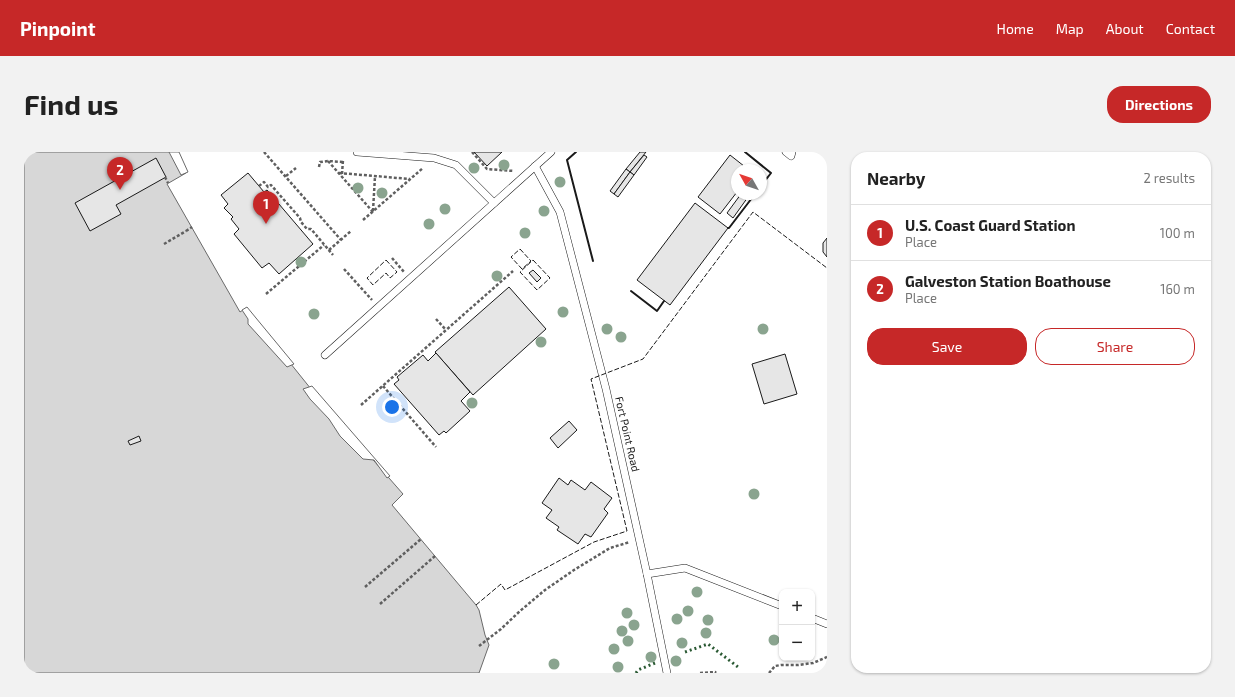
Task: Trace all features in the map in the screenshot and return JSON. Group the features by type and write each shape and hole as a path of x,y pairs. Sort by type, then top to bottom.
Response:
{"lane":[{"path":"357,152 434,158 456,165 494,203"},
{"path":"325,355 550,152"},
{"name":"Fort Point Road","path":"535,166 560,212 606,390 640,539 667,673"},
{"path":"647,574 685,568 779,605"},
{"path":"815,619 827,624"}],"path":[{"path":"264,152 341,240"},
{"path":"472,152 487,169 528,172"},
{"path":"328,161 341,173 373,212"},
{"path":"319,167 320,162 343,161 341,173"},
{"path":"363,220 426,165"},
{"path":"286,176 296,168"},
{"path":"341,173 410,179"},
{"path":"373,212 375,176"},
{"path":"165,178 168,183"},
{"path":"259,186 264,182 268,187 271,185 300,218 301,222 307,229 311,229 333,255"},
{"path":"164,244 192,227"},
{"path":"329,250 351,230"},
{"path":"266,294 324,245"},
{"path":"392,258 405,274"},
{"path":"344,269 378,307"},
{"path":"361,405 513,271"},
{"path":"436,319 446,330"},
{"path":"383,386 436,447"},
{"path":"365,587 421,539"},
{"path":"479,646 501,629 545,590 574,570 610,548 640,539"},
{"path":"380,604 435,556"},
{"path":"769,673 775,666 812,663 827,657"},
{"path":"700,673 716,673"}],"shaded area":[{"path":"24,152 177,152 186,173 167,184 240,312 246,308 311,389 403,494 392,505 479,610 489,645 479,673 24,673"}],"pier":[{"path":"169,152 179,152 188,172 181,175"},
{"path":"247,307 294,364 287,367 248,324 248,319 242,310"},
{"path":"312,386 390,476 387,478 374,460 363,459 340,436 329,419 310,399 303,389"}],"building":[{"path":"474,152 502,152 487,166"},
{"path":"640,152 646,152 630,172 626,169"},
{"path":"644,155 647,157 634,175 630,172"},
{"path":"730,155 741,164 731,164 731,200 720,214 698,197"},
{"path":"156,158 166,177 116,205 121,214 90,231 75,203"},
{"path":"626,169 630,172 614,194 610,191"},
{"path":"630,172 634,175 618,197 614,194"},
{"path":"248,173 264,192 267,190 313,244 279,274 269,263 262,268 234,234 239,229 231,219 233,217 224,208 228,204 221,195"},
{"path":"737,200 746,200 733,218 727,213"},
{"path":"695,203 728,228 670,305 637,280"},
{"path":"827,238 827,257 823,252 823,243"},
{"path":"533,270 541,278 537,282 529,273"},
{"path":"509,287 546,329 473,395 435,352"},
{"path":"436,353 470,392 461,401 470,411 446,433 444,431 439,435 394,384 399,380 397,377 423,355 428,361"},
{"path":"785,354 797,394 764,404 752,364"},
{"path":"569,421 577,430 558,448 550,438"},
{"path":"139,436 141,441 130,445 128,441"},
{"path":"559,478 568,485 571,480 585,490 591,482 612,498 604,509 608,513 591,537 585,534 578,544 557,530 559,527 546,518 552,510 542,503"}],"hedge":[{"path":"685,652 708,644 738,667"},
{"path":"636,673 638,670 655,663"}],"fence":[{"path":"476,605 501,584 505,590 594,542 627,531 591,379 643,359 753,212 827,268"},
{"path":"520,249 531,261 522,269 511,257 520,249"},
{"path":"386,260 397,272 390,278 386,273 373,285 367,278 386,260"},
{"path":"533,260 550,278 537,290 520,272 533,260"}],"wall":[{"path":"576,152 567,160 593,261"},
{"path":"745,152 760,164"},
{"path":"767,170 771,173 767,178"},
{"path":"728,228 750,200"},
{"path":"631,291 657,311 664,301"}],"place":[{"name":"Galveston Station Boathouse","path":"120,190"},
{"name":"U.S. Coast Guard Station","path":"266,224"}]}
